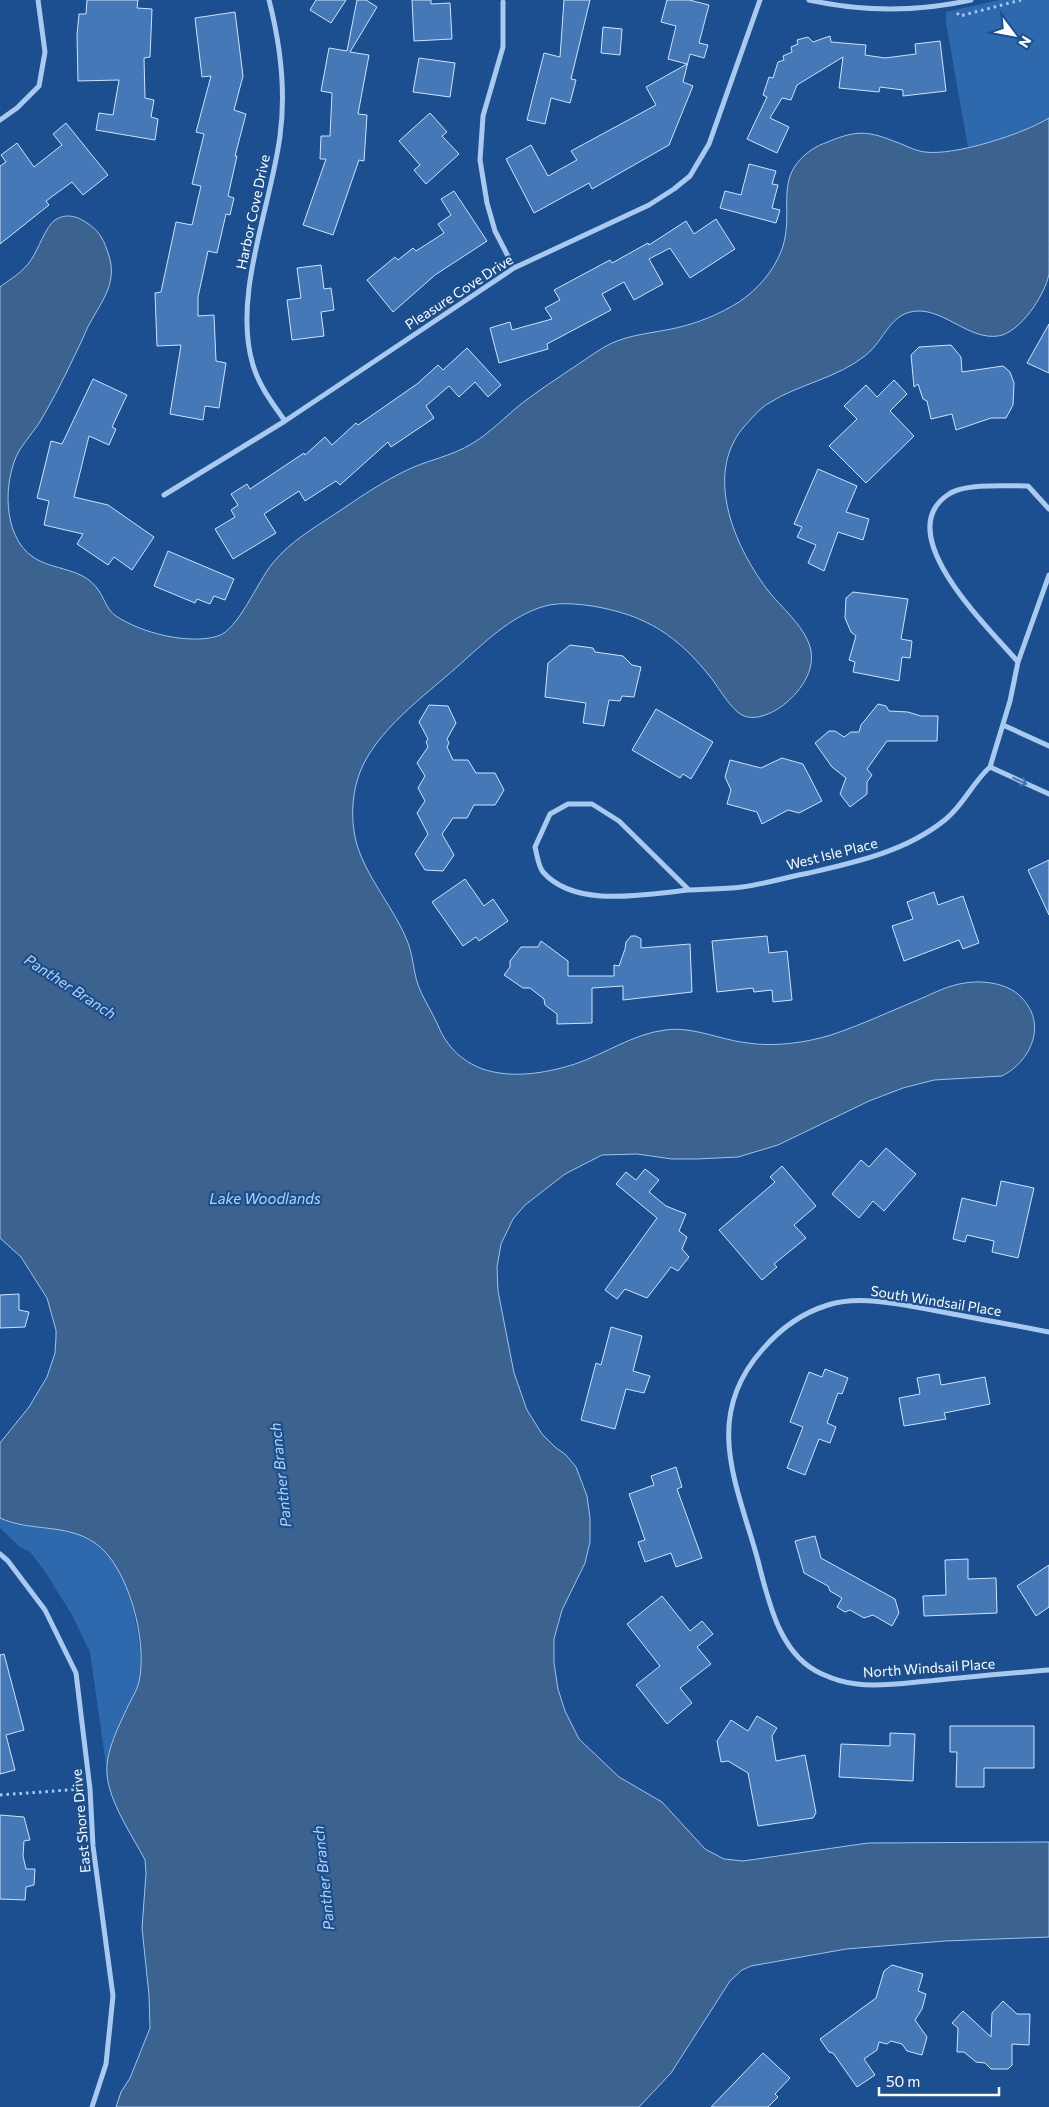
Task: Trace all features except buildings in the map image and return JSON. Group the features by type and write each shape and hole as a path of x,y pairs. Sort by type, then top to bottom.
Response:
{"street":[{"path":"0,120 17,108 39,86 45,52 38,0"},
{"name":"Harbor Cove Drive","path":"269,0 282,86 280,135 269,196 251,274 246,310 248,339 253,366 264,390 286,421"},
{"name":"Pleasure Cove Drive","path":"164,495 286,421 514,268 649,205 690,176 709,144 760,0"},
{"path":"808,0 858,8 886,10 971,0"},
{"path":"502,2 503,47 483,116 480,160 487,203 495,230 514,268"},
{"path":"1018,662 948,578 936,557 929,528 933,508 950,492 982,486 1028,486 1049,509"},
{"name":"West Isle Place","path":"689,890 619,822 592,804 568,804 550,814 535,846 542,871 563,888 592,895 614,896 742,887 850,864 890,851 924,834 947,818 965,800 990,767 1010,702 1018,662 1049,575"},
{"path":"1003,725 1049,746"},
{"path":"990,767 1049,794"},
{"name":"South Windsail Place","path":"751,1536 734,1481 729,1455 728,1431 731,1407 738,1385 749,1364 768,1342 787,1326 808,1313 830,1304 859,1301 888,1302 1049,1332"},
{"name":"North Windsail Place","path":"751,1536 771,1607 780,1631 804,1661 820,1673 858,1684 908,1682 1049,1670"},
{"name":"East Shore Drive","path":"0,1554 8,1561 45,1610 76,1672 90,1789 92,1846 113,1996 106,2064 92,2107"}],"path":[{"path":"948,3 960,16 1021,0"},
{"path":"0,1795 90,1789"}],"shaded area":[{"path":"999,0 1049,0 1049,127 989,150 968,147 946,23 946,12"},
{"path":"0,1518 21,1525 65,1530 85,1537 107,1554 122,1577 134,1616 140,1650 141,1670 138,1687 114,1741 107,1772 90,1652 72,1615 46,1573 30,1552 20,1547 0,1528"}],"water":[{"name":"Lake Woodlands","path":"1049,118 1049,274 1047,283 1037,302 1023,321 1006,333 998,336 988,336 968,330 939,315 919,311 909,312 894,321 873,349 855,363 765,405 743,428 731,447 726,468 725,490 736,535 757,576 800,627 809,643 811,651 810,668 807,677 797,692 783,705 768,714 760,717 746,717 734,708 687,651 660,630 629,615 612,610 574,604 545,606 520,617 487,640 389,728 367,757 360,772 354,794 353,816 354,831 362,859 406,938 421,993 442,1034 457,1054 471,1064 487,1070 504,1074 522,1074 558,1069 586,1060 653,1032 675,1029 758,1044 790,1044 831,1035 947,987 972,982 987,982 1009,988 1021,997 1029,1008 1034,1030 1028,1052 1021,1061 1002,1076 934,1080 903,1088 869,1101 778,1145 738,1157 672,1159 637,1154 602,1155 565,1174 525,1205 513,1219 501,1244 497,1267 498,1291 514,1373 527,1410 542,1434 566,1455 576,1467 587,1496 590,1518 590,1542 585,1563 562,1610 554,1639 554,1663 558,1689 565,1711 579,1739 619,1777 662,1802 705,1849 724,1859 743,1861 868,1843 1049,1842 1049,1937 945,1941 846,1949 751,1966 742,1970 730,1981 671,2073 639,2107 116,2107 150,2028 149,1995 142,1928 146,1873 145,1860 116,1807 107,1774 108,1757 113,1739 139,1682 141,1647 138,1627 133,1606 117,1569 107,1554 95,1543 72,1533 23,1525 0,1518 0,1443 29,1407 47,1377 55,1353 56,1330 47,1298 21,1257 0,1238 0,287 17,275 28,264 48,227 55,220 67,216 87,223 97,231 102,238 111,263 109,286 105,296 55,395 39,423 19,451 14,463 10,477 8,507 15,536 23,548 33,557 50,565 77,573 93,583 113,614 126,622 138,628 166,636 193,639 206,638 218,636 233,625 266,572 288,548 306,533 388,480 412,468 465,448 486,434 521,404 610,344 634,336 701,321 746,297 765,279 779,257 786,234 787,193 793,169 802,158 816,147 839,137 863,133 887,138 925,152 953,151 1006,137"}],"water label":[{"name":"Panther Branch","path":"70,987"},
{"name":"Panther Branch","path":"281,1475"},
{"name":"Panther Branch","path":"324,1878"}]}
